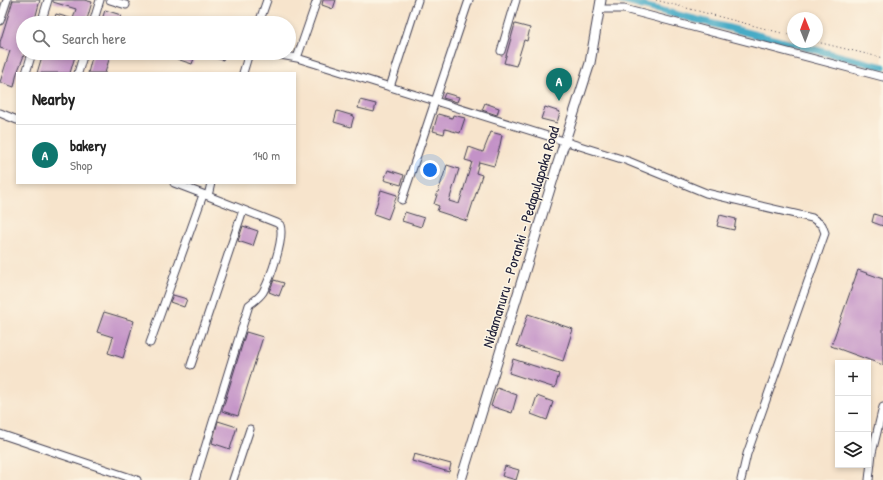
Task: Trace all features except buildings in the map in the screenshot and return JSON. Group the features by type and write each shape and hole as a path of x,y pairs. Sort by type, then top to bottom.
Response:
{"main road":[{"name":"Nidamanuru - Poranki - Pedapulapaka Road","path":"461,480 564,142 590,63 600,5"}],"street":[{"path":"0,22 7,0"},
{"path":"43,16 48,0"},
{"path":"95,16 100,0"},
{"path":"110,0 126,5"},
{"path":"261,16 267,0"},
{"path":"317,0 297,58 628,161 706,193 812,218 818,221 825,229 772,388 747,454 741,480"},
{"path":"390,87 418,0"},
{"path":"402,200 469,0"},
{"path":"501,51 516,0"},
{"path":"600,5 624,9 883,77"},
{"path":"26,72 30,60"},
{"path":"78,72 82,60"},
{"path":"243,72 247,60"},
{"path":"0,113 16,120"},
{"path":"176,184 280,225 281,240 263,292 249,305 195,480"},
{"path":"150,343 205,196 211,184"},
{"path":"191,366 242,210"},
{"path":"869,480 872,453 883,407"},
{"path":"233,480 250,429"},
{"path":"0,434 137,480"}],"path":[{"path":"656,0 787,34"},
{"path":"823,43 883,58"}],"waterway":[{"path":"619,0 883,67"}],"place":[{"name":"bakery","path":"559,101"}]}
